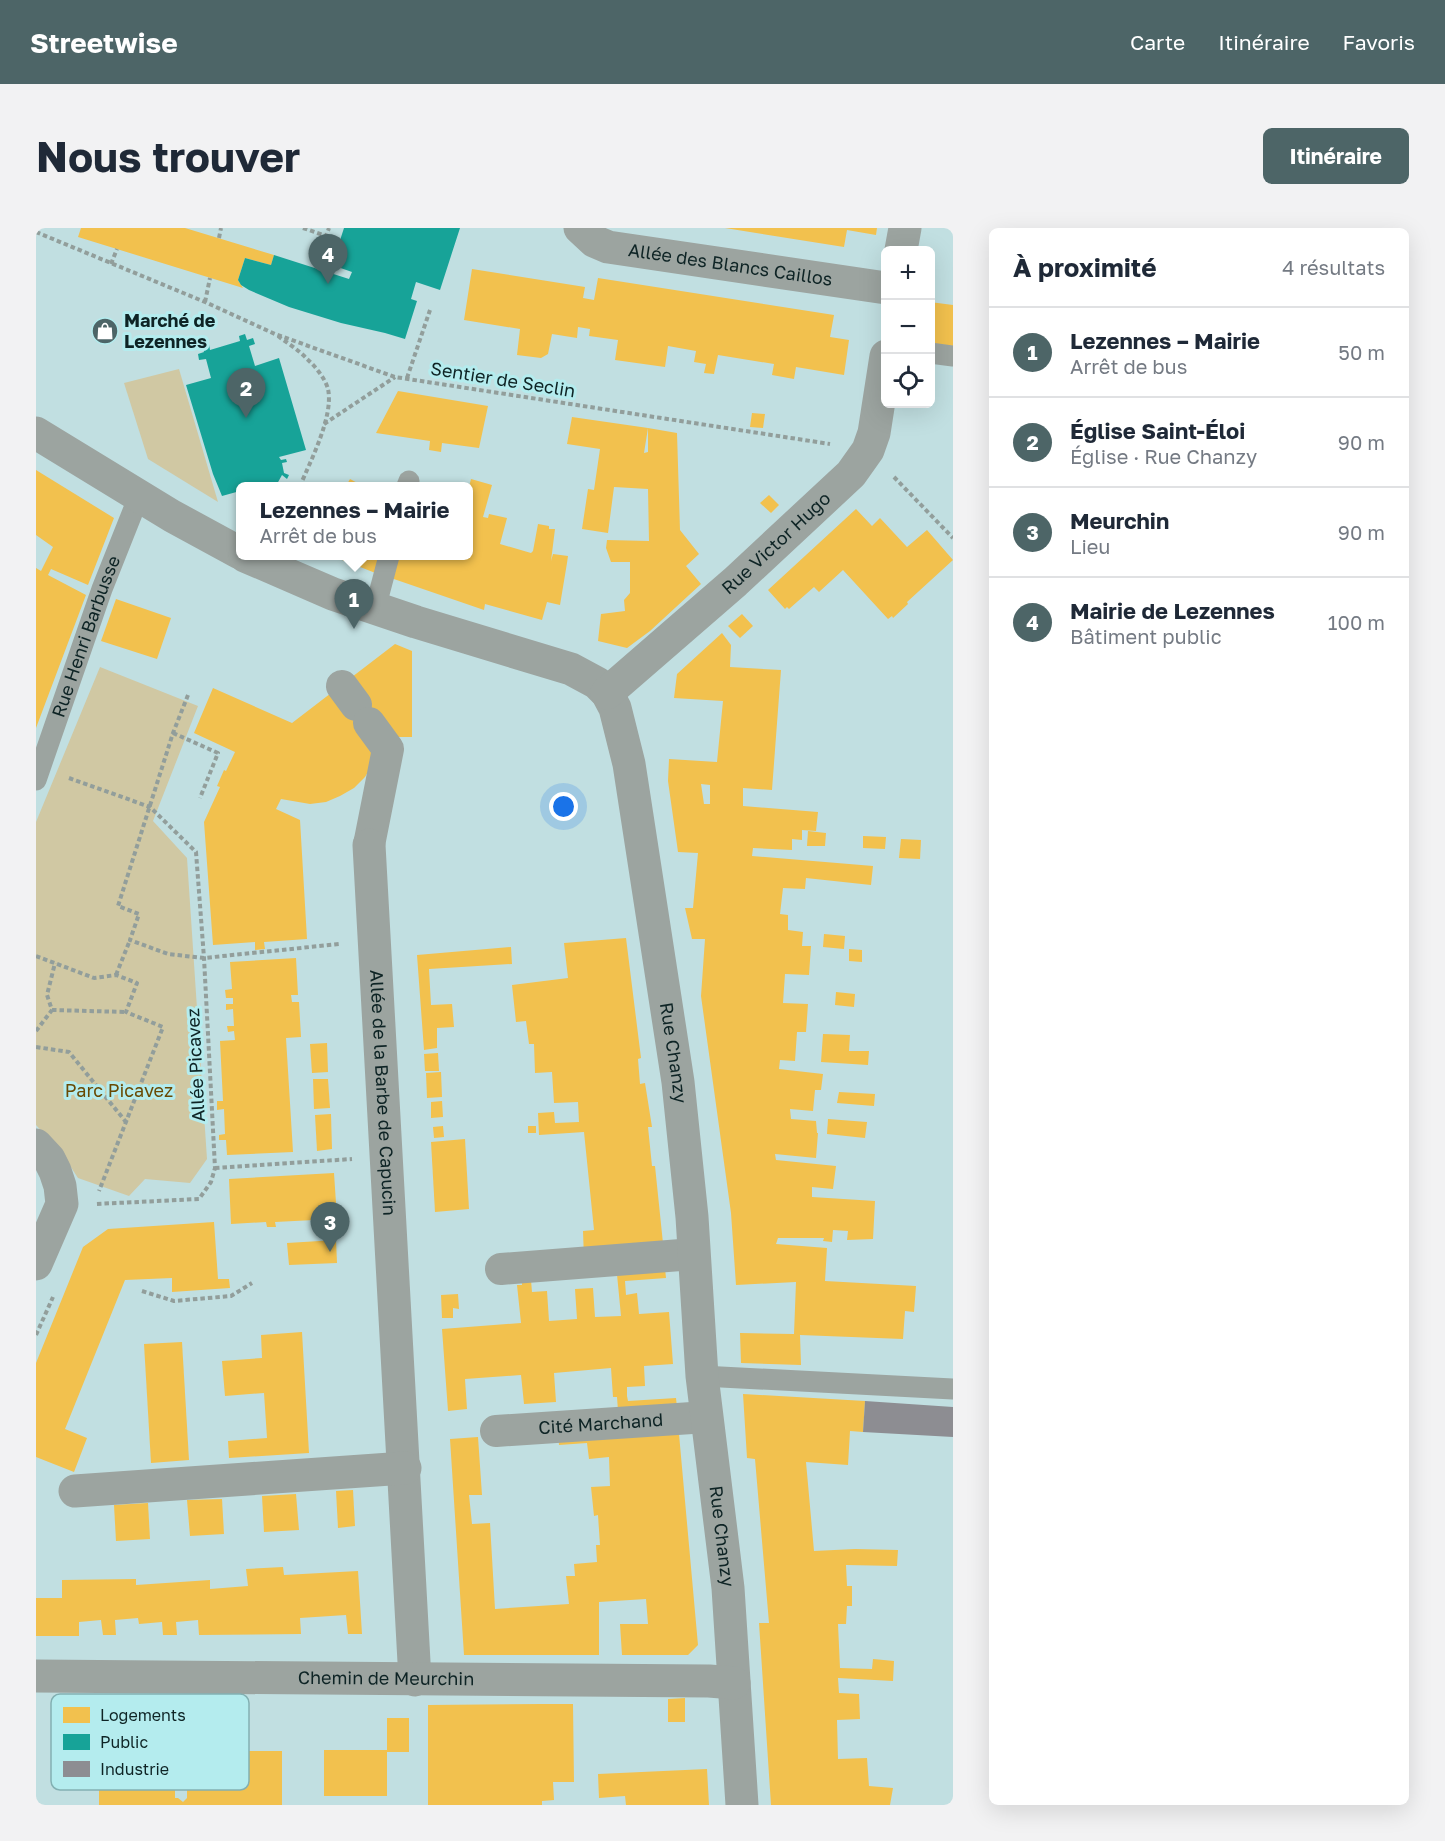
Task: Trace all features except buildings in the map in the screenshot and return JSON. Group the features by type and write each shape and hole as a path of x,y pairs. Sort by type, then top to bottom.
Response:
{"street":[{"name":"Allée des Blancs Caillos","path":"580,228 594,241 608,247 881,287"},
{"path":"903,246 905,228"},
{"name":"Rue Victor Hugo","path":"607,693 735,582 851,474 868,450 874,433 881,384"},
{"path":"36,433 139,496 236,551"},
{"path":"256,560 307,584 375,609 571,669 597,683 607,693"},
{"name":"Rue Chanzy","path":"607,693 615,708 629,764 683,1128 702,1376 720,1513 742,1805"},
{"name":"Allée de la Barbe de Capucin","path":"356,705 388,749 369,845 415,1680"},
{"path":"36,1145 49,1159 60,1186 78,1204 36,1264"},
{"path":"501,1269 694,1254"},
{"name":"Cité Marchand","path":"496,1431 706,1417"},
{"path":"75,1491 405,1468"},
{"name":"Chemin de Meurchin","path":"36,1676 734,1683"}],"lane":[{"path":"935,354 953,356"},
{"name":"Rue Henri Barbusse","path":"38,774 102,589 139,496"},
{"path":"375,609 388,560"},
{"path":"702,1376 953,1389"}],"path":[{"path":"219,238 221,228"},
{"path":"303,228 326,236 328,228"},
{"name":"Sentier de Seclin","path":"36,232 205,302 275,334 395,377 868,450"},
{"path":"111,264 117,249"},
{"path":"205,302 210,278"},
{"path":"407,378 430,310"},
{"path":"275,334 307,358 321,374 329,398 324,424 302,482"},
{"path":"324,424 395,377"},
{"path":"868,450 953,538"},
{"path":"116,975 139,914 118,906 173,733 188,695"},
{"path":"173,733 218,753 200,798"},
{"path":"38,774 150,807"},
{"name":"Allée Picavez","path":"78,1204 199,1198 211,1182 215,1168 196,852 150,807"},
{"path":"130,940 168,954 204,958 373,940"},
{"path":"36,956 94,978 116,975 137,983 126,1012"},
{"path":"52,1010 47,995 56,963"},
{"path":"52,1010 126,1012 163,1027 126,1123 78,1204"},
{"path":"36,1031 52,1010"},
{"path":"36,1047 69,1052 126,1123"},
{"path":"215,1168 387,1157"},
{"path":"142,1291 174,1301 231,1296 252,1283"}],"green space":[{"path":"179,369 218,502 148,459 124,383"},
{"name":"Parc Picavez","path":"100,667 198,706 153,821 187,858 207,1159 190,1183 145,1179 129,1196 78,1178 61,1152 36,1125 36,822"}],"place":[{"name":"Mairie de Lezennes","path":"328,284"},
{"name":"Marché de Lezennes","path":"105,331"},
{"name":"Église Saint-Éloi","path":"246,418"},
{"name":"Lezennes – Mairie","path":"354,629"},
{"name":"Meurchin","path":"330,1252"}]}
